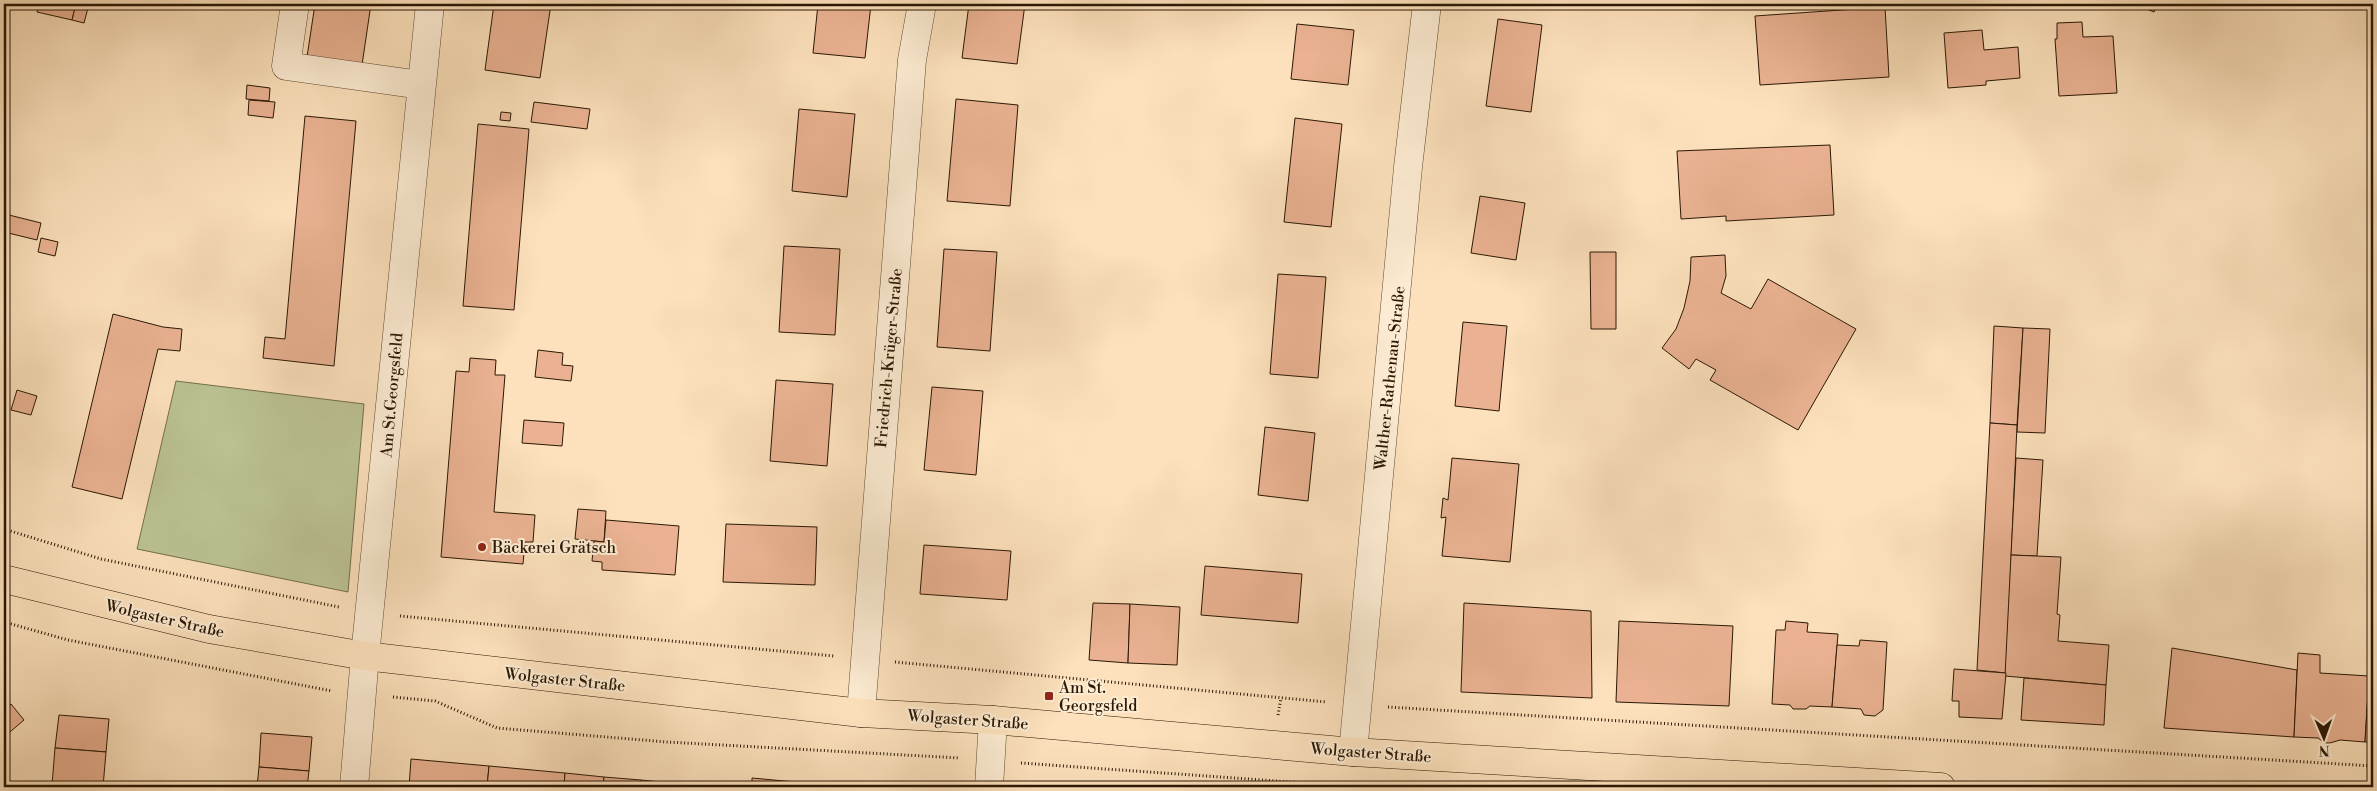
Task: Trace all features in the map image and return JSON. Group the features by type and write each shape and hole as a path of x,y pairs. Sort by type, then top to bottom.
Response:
{"main road":[{"name":"Wolgaster Straße","path":"4,579 209,630 365,656 861,713 993,720 1353,752 1941,787"}],"street":[{"path":"294,4 286,66 421,85"},
{"name":"Am St.Georgsfeld","path":"354,787 365,656 430,4"},
{"name":"Friedrich-Krüger-Straße","path":"861,713 912,60 922,4"},
{"name":"Walther-Rathenau-Straße","path":"1353,752 1408,167 1427,4"},
{"path":"989,787 993,720"}],"path":[{"path":"4,529 101,559 370,614"},
{"path":"4,622 68,640 363,696 435,701 497,728 667,742 990,760 1343,785"}],"green space":[{"path":"176,381 364,404 348,592 137,549"}],"building":[{"path":"39,4 76,4 72,20 37,12"},
{"path":"76,4 89,4 84,23 72,20"},
{"path":"315,4 371,4 362,65 307,57"},
{"path":"494,4 551,4 540,78 485,70"},
{"path":"818,4 871,4 865,58 813,53"},
{"path":"969,4 1025,4 1017,64 962,58"},
{"path":"2134,4 2157,4 2154,12"},
{"path":"1885,7 1889,77 1760,85 1755,16"},
{"path":"1498,19 1542,25 1531,112 1486,106"},
{"path":"2082,22 2083,37 2113,36 2117,93 2059,96 2055,39 2057,39 2057,23"},
{"path":"1297,24 1354,30 1348,85 1291,79"},
{"path":"1982,30 1984,50 2018,47 2020,78 1986,81 1986,85 1948,88 1944,33"},
{"path":"247,85 270,88 269,101 246,99"},
{"path":"956,99 1018,105 1010,206 947,201"},
{"path":"249,100 275,102 273,118 248,115"},
{"path":"534,102 590,109 587,129 531,122"},
{"path":"799,109 855,114 847,197 792,191"},
{"path":"501,112 511,113 510,121 500,120"},
{"path":"305,116 356,121 334,366 263,358 265,337 285,339"},
{"path":"1295,118 1342,124 1331,227 1284,222"},
{"path":"478,124 529,129 514,310 463,306"},
{"path":"1830,145 1834,215 1726,221 1726,216 1681,219 1677,151"},
{"path":"1480,196 1525,203 1516,260 1471,253"},
{"path":"5,214 41,223 37,240 4,232"},
{"path":"41,238 58,242 55,256 38,252"},
{"path":"784,246 840,249 835,335 779,332"},
{"path":"944,249 997,252 990,351 937,347"},
{"path":"1590,252 1616,252 1616,329 1591,329"},
{"path":"1725,255 1726,276 1721,293 1751,309 1768,279 1856,329 1798,430 1710,380 1716,370 1696,359 1689,369 1662,348 1676,329 1684,308 1690,281 1691,257"},
{"path":"1278,274 1326,277 1318,378 1270,374"},
{"path":"113,314 163,327 182,329 180,351 158,349 122,499 72,487"},
{"path":"1463,322 1507,326 1499,411 1455,406"},
{"path":"1994,326 2023,328 2017,425 1990,423"},
{"path":"2023,328 2050,329 2045,433 2017,432"},
{"path":"538,350 563,353 562,365 573,366 571,381 535,377"},
{"path":"470,358 496,360 495,375 505,375 494,512 535,515 533,542 525,542 523,564 441,557 456,371 469,372"},
{"path":"776,380 833,384 827,466 770,461"},
{"path":"932,387 983,391 976,475 924,470"},
{"path":"17,390 37,396 31,415 11,410"},
{"path":"524,420 564,423 562,446 522,443"},
{"path":"1990,423 2017,425 2006,673 1977,670"},
{"path":"1265,427 1315,433 1308,501 1258,495"},
{"path":"1452,458 1519,464 1510,562 1442,556 1446,517 1441,518 1443,498 1448,500"},
{"path":"2016,458 2043,460 2037,556 2011,555"},
{"path":"578,509 606,511 604,542 575,539"},
{"path":"606,520 679,526 675,575 602,570 602,562 592,561 594,541 604,542"},
{"path":"726,524 817,527 815,585 723,582"},
{"path":"924,545 1011,551 1007,600 920,594"},
{"path":"2011,555 2061,557 2057,614 2060,615 2058,641 2109,645 2106,685 2005,676"},
{"path":"1205,566 1302,574 1298,623 1201,615"},
{"path":"1093,603 1130,604 1128,663 1089,660"},
{"path":"1464,603 1591,611 1592,698 1461,692"},
{"path":"1130,604 1180,607 1177,665 1128,663"},
{"path":"1619,621 1733,626 1729,706 1616,702"},
{"path":"1786,621 1808,623 1807,632 1838,634 1832,707 1810,706 1806,709 1793,709 1790,705 1772,704 1776,630 1785,630"},
{"path":"1860,640 1887,642 1883,710 1875,716 1864,715 1861,709 1832,707 1837,645 1859,646"},
{"path":"2172,648 2297,670 2294,737 2164,728"},
{"path":"2298,653 2320,655 2320,673 2369,676 2365,742 2340,740 2325,743 2318,738 2294,737"},
{"path":"1954,669 2006,673 2002,719 1959,717 1959,701 1952,701"},
{"path":"2369,676 2373,676 2373,742 2365,742"},
{"path":"2024,678 2106,685 2104,725 2021,720"},
{"path":"11,704 24,720 4,737 4,710"},
{"path":"59,715 109,719 106,752 55,748"},
{"path":"261,733 312,737 309,771 259,767"},
{"path":"55,748 106,752 103,787 52,785"},
{"path":"411,759 489,766 487,787 409,787"},
{"path":"489,766 565,773 564,787 487,787"},
{"path":"259,767 309,771 307,787 257,787"},
{"path":"565,773 604,777 603,787 564,787"},
{"path":"604,777 641,780 640,787 603,787"},
{"path":"752,778 817,784 816,787 752,787"},
{"path":"641,780 709,787 640,787"}],"place":[{"name":"Bäckerei Grätsch","path":"482,547"},
{"name":"Am St. Georgsfeld","path":"1049,696"}]}
